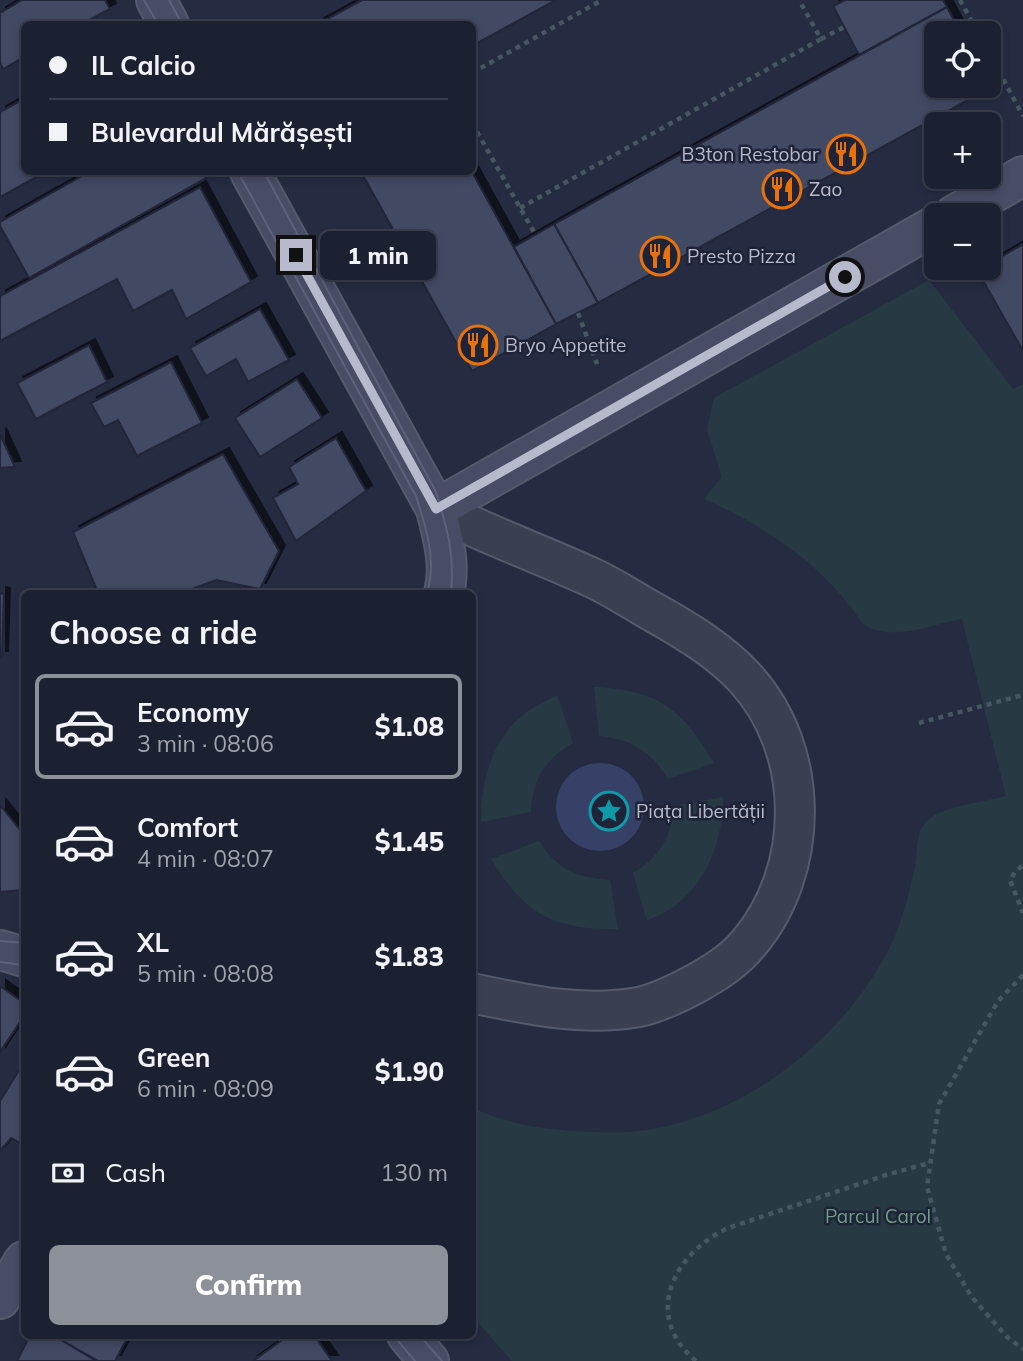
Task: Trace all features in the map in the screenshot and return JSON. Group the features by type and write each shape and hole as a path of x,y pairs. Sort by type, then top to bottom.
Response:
{"street":[{"path":"156,0 167,21"},
{"path":"252,175 436,509 446,550 445,590"},
{"path":"975,203 1023,176"},
{"path":"436,509 924,232"},
{"path":"436,509 598,581 681,627 716,652 745,678 770,714 789,759 796,806 792,859 775,903 748,944 720,971 674,995 652,1003 601,1011 558,1010 476,994"},
{"path":"0,950 21,956"},
{"path":"0,1299 21,1266"},
{"path":"410,1339 429,1361"}],"path":[{"path":"476,71 602,0"},
{"path":"799,0 821,39"},
{"path":"960,0 971,21"},
{"path":"520,208 844,27"},
{"path":"1001,75 1023,116"},
{"path":"476,130 535,234"},
{"path":"578,313 597,364"},
{"path":"919,723 1023,695"},
{"path":"1022,866 1010,880 1023,913"},
{"path":"1023,975 998,1001 939,1104 927,1187 946,1254 971,1296 1007,1337 1023,1349"},
{"path":"696,1361 674,1338 667,1308 671,1282 697,1247 728,1228 929,1163"}],"green space":[{"name":"Parcul Carol","path":"929,280 1013,389 1023,384 1023,1361 512,1361 476,1320 476,1109 497,1118 536,1127 607,1133 639,1131 678,1123 717,1110 754,1091 788,1068 820,1041 848,1011 872,978 899,925 915,867 918,838 926,822 952,808 1006,796 962,619 899,632 887,632 863,624 831,584 793,550 750,522 704,499 722,477 707,430 714,398"},
{"path":"594,687 636,693 666,706 691,729 714,763 668,779 655,761 639,748 621,740 599,736"},
{"path":"557,695 573,743 548,763 537,780 531,812 481,822 486,775 497,746 505,733 528,711"},
{"path":"723,797 717,842 705,870 697,883 676,905 647,921 633,873 663,845 674,806"},
{"path":"539,841 561,866 569,871 610,880 618,929 595,929 558,922 542,915 516,893 491,859"}],"water":[{"path":"600,763 617,766 631,776 641,790 644,807 641,824 631,838 617,848 600,851 583,848 569,838 559,824 556,807 559,790 569,776 583,766"}],"building":[{"path":"22,0 105,0 110,9 88,21 21,21 21,59 3,69 0,63 0,13"},
{"path":"362,0 556,0 476,44 476,21 324,21"},
{"path":"845,0 943,0 947,7 859,55 833,6"},
{"path":"947,7 955,21 924,21 924,98 972,98 946,112 924,112 924,124 598,303 554,224"},
{"path":"20,101 21,175 40,175 0,197 0,112"},
{"path":"84,175 204,175 206,178 29,278 0,222"},
{"path":"363,175 474,175 556,324 472,371"},
{"path":"200,187 251,282 186,319 172,290 133,311 117,279 0,341 0,296"},
{"path":"554,224 598,303 556,324 514,247"},
{"path":"1023,244 1023,351 983,280 1001,280 1001,257"},
{"path":"260,309 289,360 248,382 236,359 206,376 190,348"},
{"path":"89,345 107,382 36,419 17,383"},
{"path":"171,362 202,423 137,456 118,420 104,427 91,403"},
{"path":"297,379 322,418 260,457 235,418"},
{"path":"0,434 15,467 0,468"},
{"path":"336,438 366,491 296,541 273,498 298,484 289,467"},
{"path":"223,454 279,551 260,589 216,580 189,590 97,590 73,532"},
{"path":"0,593 4,594 2,657 0,657"},
{"path":"0,805 21,831 21,890 0,892"},
{"path":"0,986 21,1001 21,1020 0,1052"},
{"path":"21,1067 21,1143 11,1138 0,1151 0,1101"},
{"path":"28,1339 60,1339 96,1361 17,1361"},
{"path":"60,1339 127,1339 115,1361 98,1361"},
{"path":"283,1339 317,1339 332,1361 253,1361"}],"tram line":[{"path":"144,0 156,21"},
{"path":"169,0 180,21"},
{"path":"240,175 416,496 431,556 428,590"},
{"path":"266,175 436,492 449,541 451,590"},
{"path":"0,941 21,943"},
{"path":"0,962 21,965"},
{"path":"396,1339 415,1361"},
{"path":"423,1339 442,1361"}],"place":[{"name":"B3ton Restobar","path":"846,154"},
{"name":"Zao","path":"782,189"},
{"name":"Presto Pizza","path":"660,256"},
{"name":"Bryo Appetite","path":"478,345"},
{"name":"Piața Libertății","path":"609,811"}],"route":[{"path":"296,255 436,509 845,277"}]}
